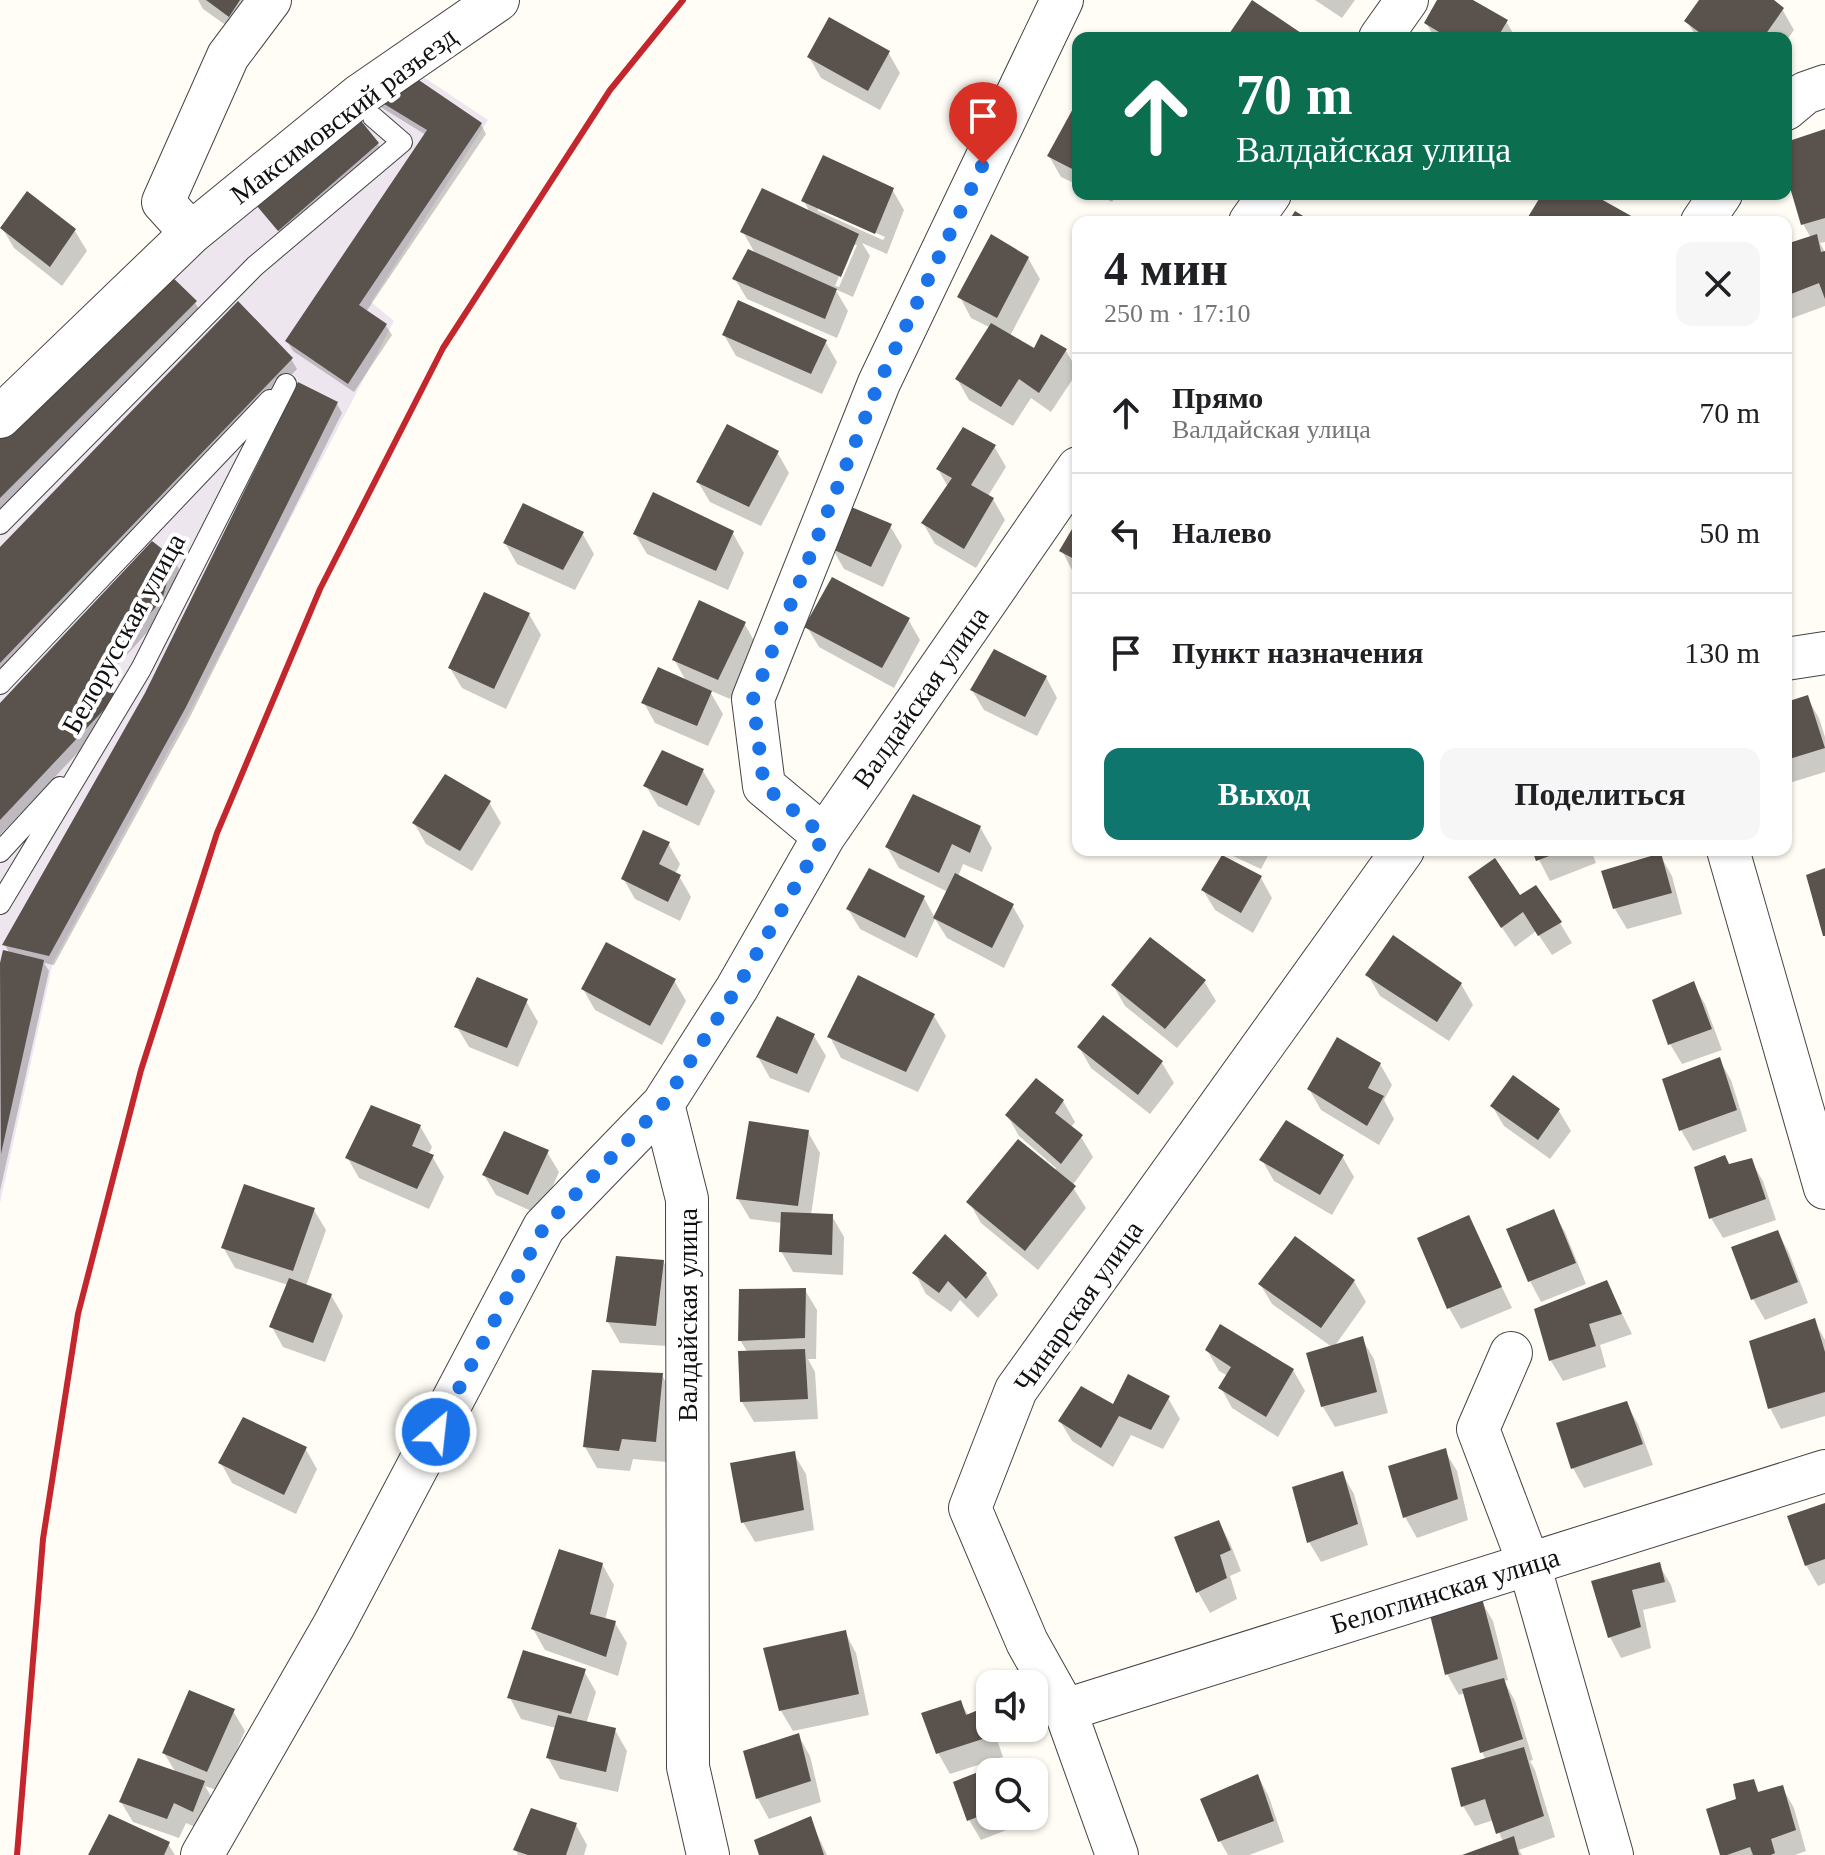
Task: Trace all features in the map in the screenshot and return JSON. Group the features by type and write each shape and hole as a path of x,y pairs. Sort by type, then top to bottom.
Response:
{"street":[{"path":"191,233 163,202 228,56 270,0"},
{"name":"Максимовский разъезд","path":"0,417 191,233 360,95 498,0"},
{"path":"824,836 764,786 753,699 879,383 1062,0"},
{"path":"1384,32 1407,0"},
{"path":"1792,104 1805,93 1825,86"},
{"name":"Валдайская улица","path":"708,1855 688,1767 687,1199 663,1104 737,988 824,836 1072,477"},
{"path":"1792,658 1825,653"},
{"name":"Чинарская улица","path":"1117,1855 1065,1710 1027,1642 970,1508 1016,1390 1399,856"},
{"path":"1730,856 1825,1188"},
{"path":"202,1855 334,1625 544,1227 663,1104"},
{"path":"1511,1353 1478,1429 1529,1564 1612,1855"},
{"name":"Белоглинская улица","path":"1065,1710 1825,1471"}],"lane":[{"path":"0,524 255,266 402,142 373,117"},
{"name":"Белорусская улица","path":"0,684 286,384 141,669 0,904"},
{"path":"0,852 89,754"}],"shaded area":[{"path":"410,68 488,120 371,302 394,321 190,711 53,962 0,1203 0,430 158,273"}],"building":[{"path":"206,0 240,0 229,17"},
{"path":"1252,0 1300,32 1230,32"},
{"path":"1437,0 1473,0 1508,20 1501,32 1439,32 1424,23"},
{"path":"1699,0 1774,0 1784,8 1767,32 1699,32 1684,21"},
{"path":"829,17 890,51 868,91 807,57"},
{"path":"407,72 482,123 359,305 387,324 348,384 285,341 427,130 371,96"},
{"path":"1072,110 1072,169 1047,156"},
{"path":"353,111 379,143 278,231 251,199"},
{"path":"1825,129 1825,218 1801,225 1792,194 1792,140"},
{"path":"823,155 894,188 875,234 801,201"},
{"path":"762,188 859,234 841,277 740,232"},
{"path":"27,191 76,229 50,267 0,228"},
{"path":"1538,200 1603,200 1631,216 1529,216"},
{"path":"991,234 1029,257 997,318 957,297"},
{"path":"1817,234 1821,252 1825,251 1825,299 1819,283 1792,294 1792,242"},
{"path":"748,249 837,289 825,319 732,279"},
{"path":"167,272 197,301 0,498 0,437"},
{"path":"738,300 827,340 811,374 722,335"},
{"path":"238,301 293,358 0,663 0,547"},
{"path":"991,323 1034,348 1041,334 1067,349 1039,393 1019,379 1001,407 955,379"},
{"path":"298,382 338,402 186,707 49,956 2,945 145,693"},
{"path":"727,424 779,451 749,507 696,482"},
{"path":"963,427 996,445 971,485 994,498 964,549 921,523 952,478 936,469"},
{"path":"653,492 734,531 716,571 633,534"},
{"path":"523,503 584,532 563,570 503,543"},
{"path":"849,506 892,524 871,567 830,548"},
{"path":"1072,529 1072,558 1059,551"},
{"path":"152,541 174,558 162,600 94,676 117,696 0,820 0,703"},
{"path":"832,577 910,618 882,668 804,627"},
{"path":"484,592 530,613 494,689 448,668"},
{"path":"699,600 746,622 718,680 672,660"},
{"path":"994,649 1047,676 1025,717 970,690"},
{"path":"658,667 712,691 697,726 641,703"},
{"path":"1808,695 1825,748 1792,758 1792,700"},
{"path":"662,750 704,769 687,806 643,786"},
{"path":"445,774 491,801 460,851 412,823"},
{"path":"913,794 981,826 970,853 952,844 939,873 885,847"},
{"path":"643,830 670,842 659,864 681,875 668,902 621,879"},
{"path":"1221,856 1262,876 1241,913 1201,890"},
{"path":"1651,856 1662,856 1672,893 1613,909 1601,871"},
{"path":"1495,858 1520,895 1536,885 1562,922 1538,936 1523,912 1501,928 1468,877"},
{"path":"869,868 925,896 905,938 846,909"},
{"path":"1825,868 1825,936 1823,936 1806,875"},
{"path":"955,873 1014,904 992,948 933,918"},
{"path":"1393,935 1462,983 1437,1022 1365,975"},
{"path":"1150,937 1206,980 1165,1029 1111,985"},
{"path":"606,942 676,979 650,1026 581,989"},
{"path":"3,950 44,960 1,1154 0,963"},
{"path":"858,975 935,1014 906,1072 827,1037"},
{"path":"477,977 528,999 507,1048 454,1027"},
{"path":"1694,981 1712,1029 1668,1045 1652,1000"},
{"path":"1103,1015 1163,1061 1138,1095 1077,1047"},
{"path":"777,1016 815,1034 797,1074 756,1057"},
{"path":"1337,1037 1381,1063 1368,1088 1384,1096 1367,1126 1307,1089"},
{"path":"1720,1057 1737,1110 1679,1131 1662,1079"},
{"path":"1513,1075 1560,1109 1538,1140 1490,1106"},
{"path":"1036,1078 1064,1100 1055,1113 1083,1135 1061,1164 1005,1115"},
{"path":"371,1105 421,1125 412,1146 434,1155 417,1189 345,1158"},
{"path":"1286,1120 1344,1155 1320,1195 1259,1160"},
{"path":"749,1121 809,1130 798,1206 736,1199"},
{"path":"504,1131 549,1150 528,1195 482,1175"},
{"path":"1018,1139 1076,1186 1025,1251 966,1202"},
{"path":"1725,1155 1729,1164 1752,1158 1766,1199 1709,1219 1694,1167"},
{"path":"244,1184 315,1208 293,1271 221,1248"},
{"path":"1554,1209 1576,1263 1528,1282 1506,1229"},
{"path":"781,1212 833,1214 832,1255 779,1252"},
{"path":"1469,1215 1502,1287 1447,1309 1417,1238"},
{"path":"1778,1230 1798,1282 1751,1300 1731,1247"},
{"path":"945,1234 987,1273 966,1299 948,1281 939,1293 912,1273"},
{"path":"1295,1236 1355,1280 1321,1328 1258,1284"},
{"path":"616,1256 664,1260 656,1326 606,1322"},
{"path":"289,1278 332,1294 313,1343 269,1327"},
{"path":"1607,1280 1622,1314 1589,1324 1596,1346 1549,1361 1534,1309"},
{"path":"806,1288 805,1338 738,1341 739,1289"},
{"path":"1815,1318 1825,1352 1825,1392 1768,1409 1749,1341"},
{"path":"1220,1324 1294,1369 1266,1417 1218,1388 1231,1367 1205,1350"},
{"path":"1363,1336 1377,1392 1321,1407 1306,1353"},
{"path":"805,1349 808,1399 740,1402 738,1351"},
{"path":"592,1370 663,1373 656,1442 622,1439 619,1451 583,1447"},
{"path":"1128,1374 1170,1396 1151,1430 1119,1416 1101,1448 1058,1421 1081,1386 1113,1404"},
{"path":"1627,1401 1643,1444 1571,1469 1556,1423"},
{"path":"243,1417 307,1447 284,1495 218,1463"},
{"path":"1446,1448 1458,1499 1403,1518 1388,1466"},
{"path":"795,1451 804,1510 741,1523 730,1463"},
{"path":"1343,1471 1358,1524 1307,1543 1292,1487"},
{"path":"1825,1503 1825,1559 1805,1566 1787,1516"},
{"path":"1219,1520 1231,1550 1220,1555 1227,1578 1196,1593 1174,1537"},
{"path":"559,1549 603,1563 590,1614 616,1621 606,1657 531,1629"},
{"path":"1660,1562 1665,1582 1632,1590 1641,1627 1608,1638 1591,1581"},
{"path":"1482,1598 1498,1659 1445,1675 1430,1615"},
{"path":"846,1630 859,1694 779,1711 763,1648"},
{"path":"523,1650 586,1669 571,1714 507,1698"},
{"path":"1504,1678 1523,1739 1480,1753 1462,1689"},
{"path":"189,1690 235,1709 207,1772 162,1753"},
{"path":"961,1700 966,1715 976,1711 976,1741 936,1754 921,1713"},
{"path":"558,1715 616,1728 606,1772 546,1758"},
{"path":"799,1733 811,1781 756,1799 743,1751"},
{"path":"1524,1747 1544,1816 1496,1834 1485,1799 1461,1807 1451,1768"},
{"path":"138,1758 205,1781 193,1812 174,1803 167,1819 119,1802"},
{"path":"976,1773 976,1817 967,1821 953,1782"},
{"path":"1258,1774 1274,1821 1218,1842 1200,1799"},
{"path":"1754,1779 1758,1792 1783,1785 1796,1830 1771,1839 1775,1853 1771,1855 1753,1855 1750,1847 1720,1855 1706,1809 1736,1799 1733,1784"},
{"path":"531,1808 577,1823 566,1855 528,1855 513,1850"},
{"path":"109,1814 170,1842 164,1855 88,1855"},
{"path":"811,1816 824,1855 759,1855 754,1840"},
{"path":"1514,1836 1519,1855 1462,1855"}],"railway":[{"path":"17,1855 43,1539 78,1314 141,1070 217,833 320,589 443,348 610,90 683,0"}],"route":[{"path":"436,1432 544,1227 663,1104 737,988 824,836 764,786 753,699 879,383 983,164"}]}
